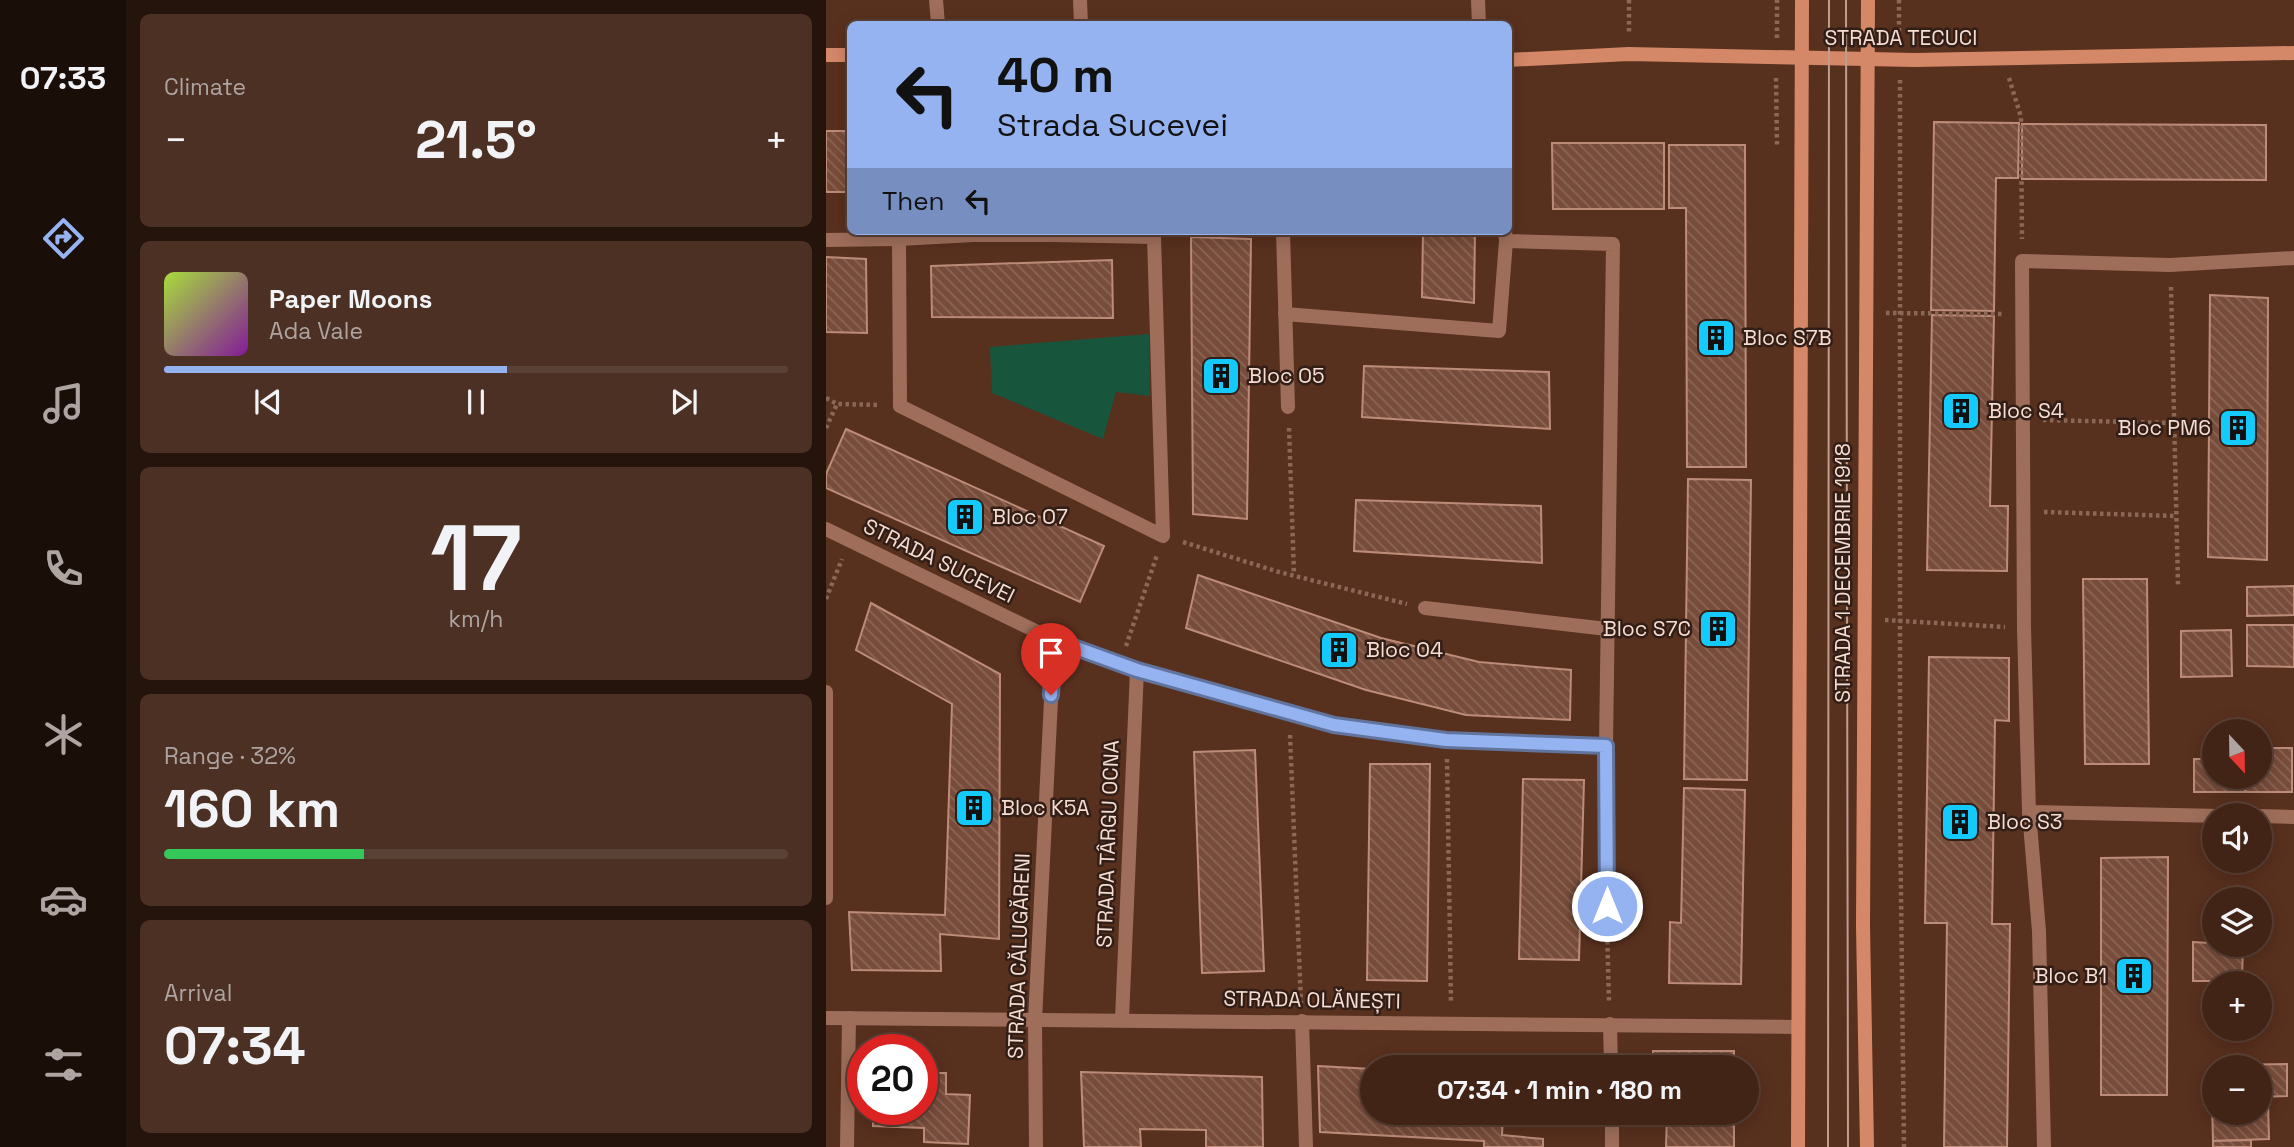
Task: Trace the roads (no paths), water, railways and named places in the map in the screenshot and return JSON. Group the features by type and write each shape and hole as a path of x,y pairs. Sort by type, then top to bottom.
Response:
{"main road":[{"name":"STRADA 1 DECEMBRIE 1918","path":"1798,1147 1802,0"},
{"name":"STRADA 1 DECEMBRIE 1918","path":"1867,1147 1864,619 1868,0"},
{"name":"STRADA TECUCI","path":"1512,60 1629,54 1900,60 2294,52"},
{"path":"826,55 847,55"}],"street":[{"path":"936,0 937,21"},
{"path":"1080,0 1081,21"},
{"path":"1478,0 1479,21"},
{"path":"826,240 948,235"},
{"path":"899,239 900,406 1163,536 1154,236 1120,235"},
{"path":"1283,235 1288,407"},
{"path":"1285,314 1499,331 1505,236 1613,244 1607,629 1607,906"},
{"path":"2044,1147 2039,930 2029,812 2024,628 2022,261 2170,265 2294,258"},
{"name":"STRADA SUCEVEI","path":"826,529 1054,640 1137,670 1289,713 1334,725 1446,740 1606,746"},
{"path":"1425,608 1607,629"},
{"name":"STRADA CĂLUGĂRENI","path":"1036,1147 1035,1020 1054,640"},
{"name":"STRADA TÂRGU OCNA","path":"1122,1019 1137,670"},
{"path":"826,692 826,898"},
{"path":"2029,812 2202,816"},
{"path":"2272,816 2294,817"},
{"name":"STRADA OLĂNEȘTI","path":"826,1018 1798,1027"},
{"path":"847,1147 849,1018"},
{"path":"1301,1021 1306,1147"},
{"path":"1609,1024 1610,1055"},
{"path":"1612,1125 1612,1147"}],"tram line":[{"path":"1828,1147 1829,0"},
{"path":"1846,0 1848,1147"}],"place":[{"name":"Bloc S7B","path":"1716,338"},
{"name":"Bloc O5","path":"1221,376"},
{"name":"Bloc S4","path":"1961,411"},
{"name":"Bloc PM6","path":"2238,428"},
{"name":"Bloc O7","path":"965,517"},
{"name":"Bloc S7C","path":"1718,629"},
{"name":"Bloc O4","path":"1339,650"},
{"name":"Bloc K5A","path":"974,808"},
{"name":"Bloc S3","path":"1960,822"},
{"name":"Bloc B1","path":"2134,976"}]}
